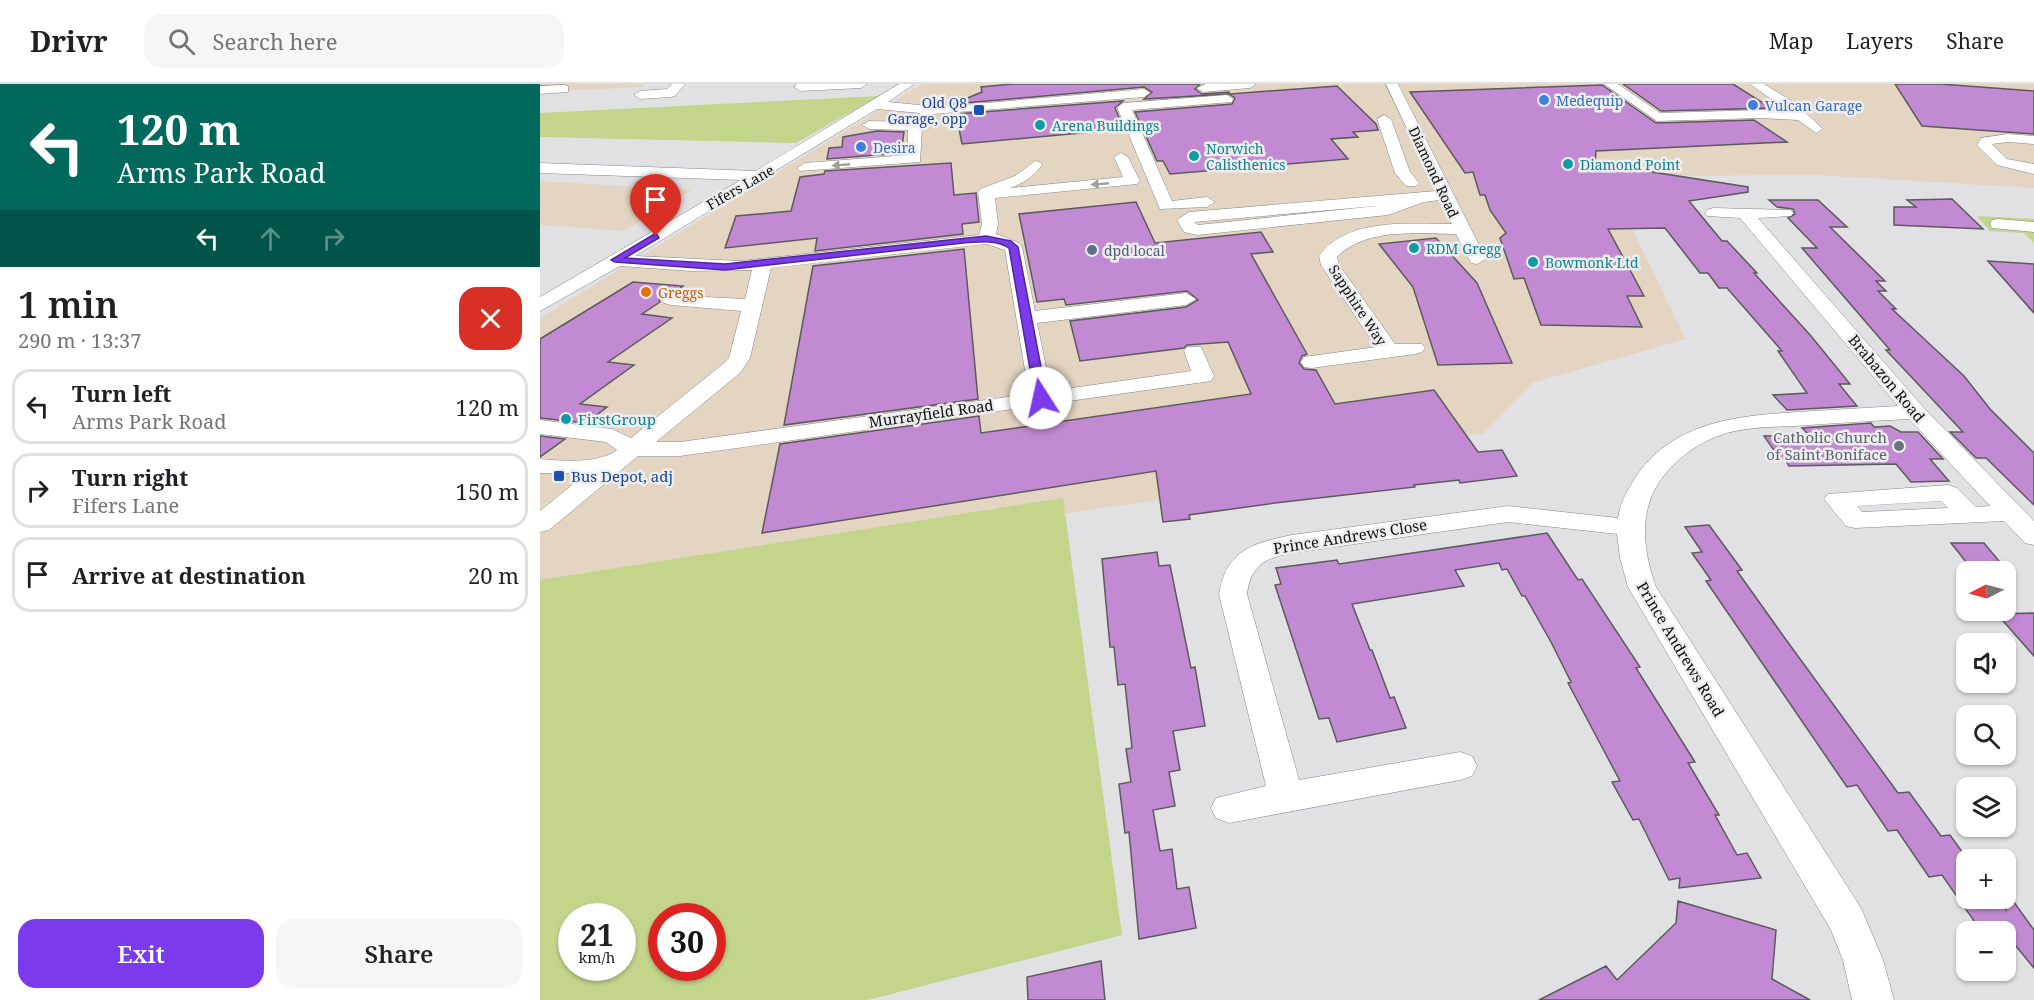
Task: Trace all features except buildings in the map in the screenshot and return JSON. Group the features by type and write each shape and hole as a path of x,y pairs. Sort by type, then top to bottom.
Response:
{"street":[{"path":"784,88 801,85 861,84"},
{"name":"Fifers Lane","path":"540,305 759,176 908,84"},
{"path":"1120,101 1250,84"},
{"name":"Diamond Road","path":"1392,84 1460,229 1477,259"},
{"path":"1610,84 1656,117 1762,114 1765,116 1800,116"},
{"path":"1756,84 1790,105 1816,129"},
{"path":"540,90 564,89"},
{"path":"640,95 675,89 690,92"},
{"path":"918,98 939,100 958,114 1071,105 1079,103 1080,99 1120,101 1227,99"},
{"path":"1120,101 1166,206 1411,183 1442,188"},
{"path":"876,105 922,119"},
{"path":"922,119 915,159 805,168 816,156 846,135 869,125 922,119 955,110"},
{"path":"1384,118 1403,173 1411,183"},
{"path":"2034,140 1993,138 1986,141 1984,145 2001,162 2034,169"},
{"path":"987,199 1132,181 1121,158"},
{"path":"987,199 1020,179 1035,165"},
{"path":"540,168 564,169 547,178 561,181 603,181 623,171 759,176"},
{"path":"1417,200 1378,199 1189,217 1185,220 1190,228 1197,230 1388,210 1417,200 1442,188"},
{"path":"987,199 1013,208"},
{"path":"986,239 990,231 987,199"},
{"path":"1713,213 1785,213"},
{"name":"Brabazon Road","path":"1745,213 1915,412 2034,537"},
{"path":"1998,224 2034,227"},
{"name":"Sapphire Way","path":"1389,351 1330,265 1328,256 1335,245 1350,237 1372,233 1460,229"},
{"path":"615,260 725,267 996,239 1013,247 1041,398"},
{"path":"540,524 732,368 739,358 763,264"},
{"path":"671,299 736,305 754,304"},
{"path":"1027,318 1186,299"},
{"name":"Sapphire Way","path":"1312,362 1414,348"},
{"name":"Murrayfield Road","path":"540,466 556,468 1203,376 1194,351"},
{"path":"682,388 704,390"},
{"name":"Prince Andrews Road","path":"1873,1000 1863,960 1847,921 1642,587 1632,559 1629,527 1633,505 1650,476 1678,446 1704,433 1748,422 1915,412"},
{"path":"540,427 612,436 622,457"},
{"path":"1968,514 2011,513"},
{"name":"Prince Andrews Close","path":"1286,797 1233,594 1234,580 1241,567 1252,556 1268,549 1292,544 1508,514 1629,527"},
{"path":"1229,808 1460,766"}],"shaded area":[{"path":"540,84 644,84 641,87 540,92"},
{"path":"922,84 2034,84 2034,188 1816,175 1606,176 1686,339 1532,383 1484,433 1444,440 1279,483 540,588 540,318"},
{"path":"540,181 692,190 624,231 540,225"}],"green space":[{"path":"879,96 796,143 540,137 540,113"},
{"path":"1977,216 2034,219 2034,243 2024,233 1990,231"},
{"path":"1063,498 1122,935 868,1000 540,1000 540,580"}],"place":[{"name":"Medequip","path":"1544,100"},
{"name":"Vulcan Garage","path":"1753,105"},
{"name":"Old Q8 Garage, opp","path":"979,110"},
{"name":"Arena Buildings","path":"1040,125"},
{"name":"Desira","path":"861,147"},
{"name":"Norwich Calisthenics","path":"1194,156"},
{"name":"Diamond Point","path":"1568,164"},
{"name":"RDM Gregg","path":"1414,248"},
{"name":"dpd local","path":"1092,250"},
{"name":"Bowmonk Ltd","path":"1533,262"},
{"name":"Greggs","path":"646,292"},
{"name":"FirstGroup","path":"566,419"},
{"name":"Catholic Church of Saint Boniface","path":"1899,446"},
{"name":"Bus Depot, adj","path":"559,476"}],"route":[{"path":"656,236 615,260 725,267 986,239 1008,243 1013,247 1041,398"}]}
